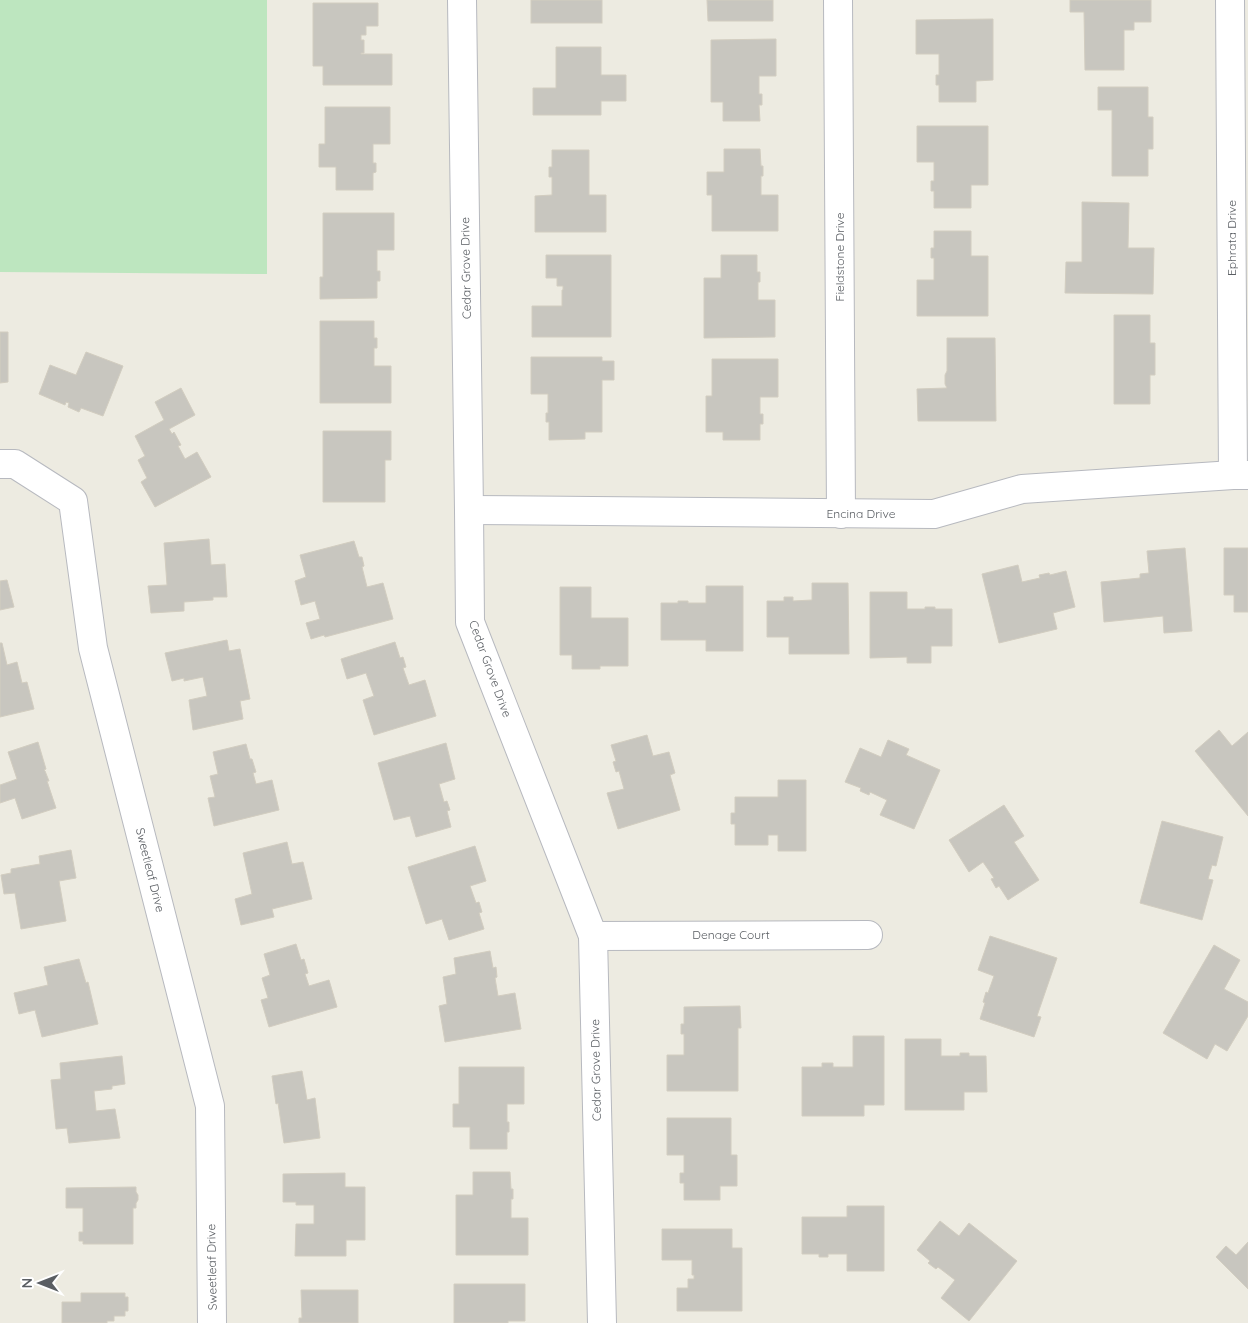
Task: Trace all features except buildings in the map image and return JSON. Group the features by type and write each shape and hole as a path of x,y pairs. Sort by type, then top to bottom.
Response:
{"street":[{"name":"Cedar Grove Drive","path":"462,0 470,622 593,936 602,1323"},
{"name":"Fieldstone Drive","path":"838,0 841,514"},
{"name":"Ephrata Drive","path":"1230,0 1241,475"},
{"name":"Sweetleaf Drive","path":"0,464 15,464 73,501 93,648 210,1106 212,1323"},
{"name":"Encina Drive","path":"469,510 934,514 1022,490 1241,475"},
{"name":"Denage Court","path":"593,936 868,935"}],"green space":[{"path":"0,0 267,0 267,274 0,272"}]}
